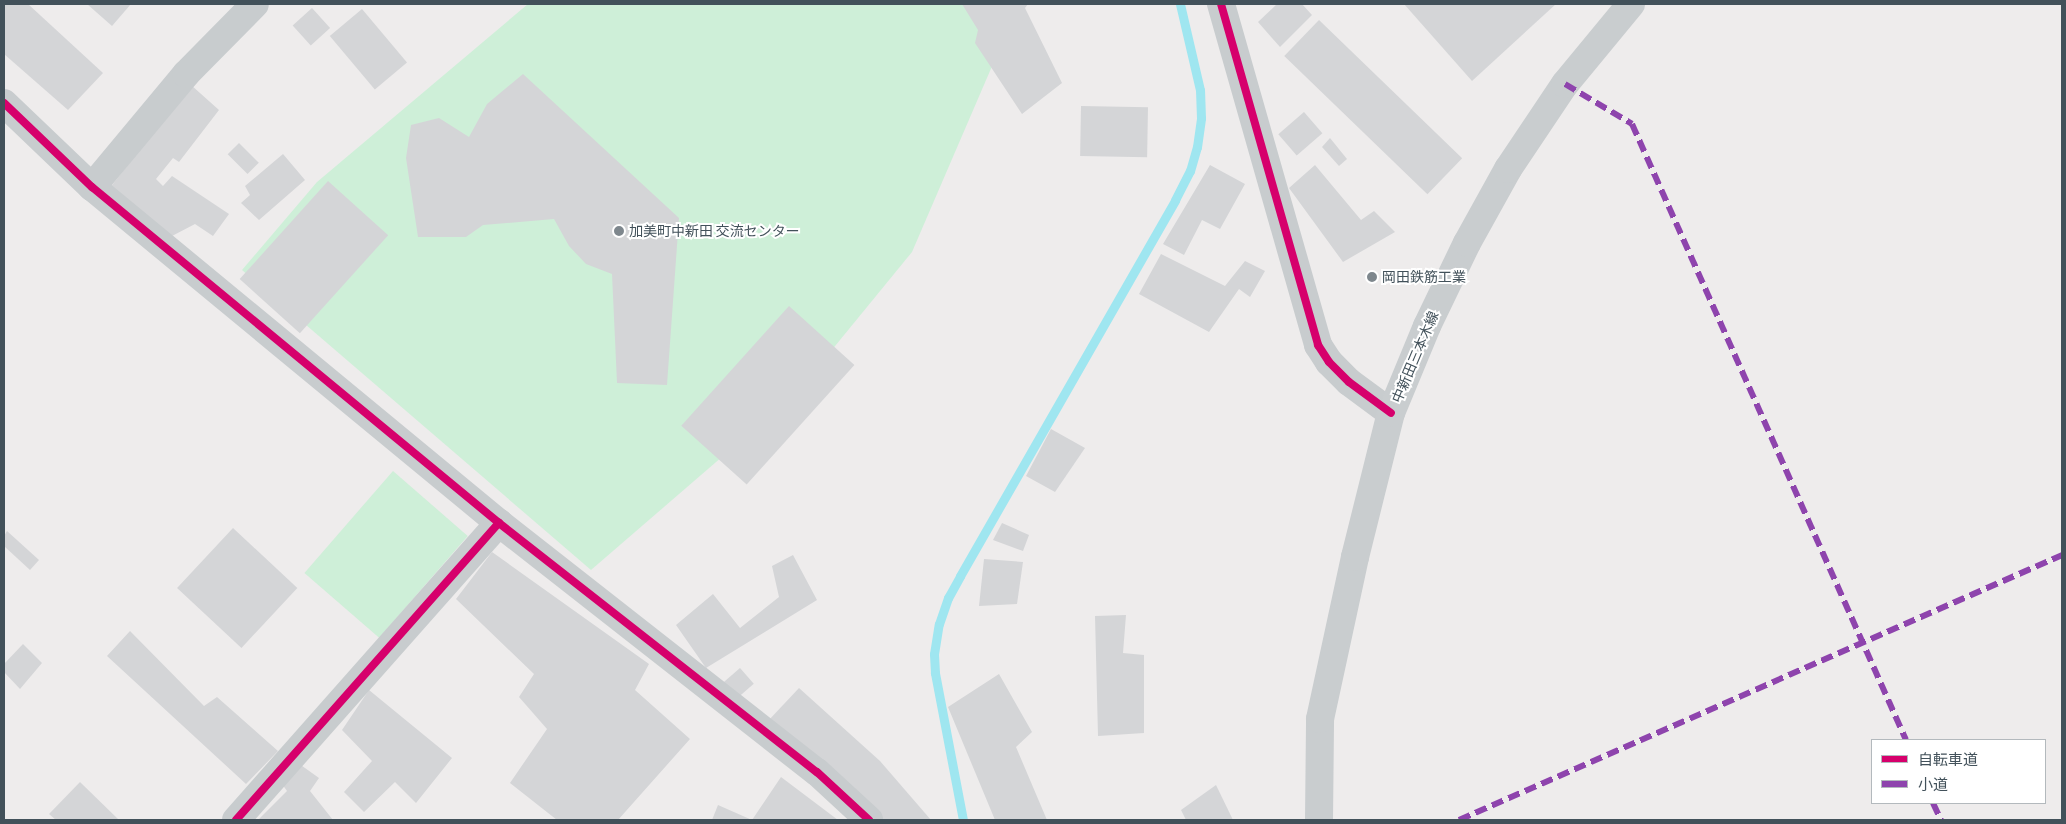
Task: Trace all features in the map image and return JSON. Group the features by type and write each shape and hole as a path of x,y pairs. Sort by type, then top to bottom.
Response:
{"main road":[{"name":"中新田三本木線","path":"1319,820 1320,719 1355,557 1391,413 1427,326 1467,243 1508,169 1565,84 1631,4"}],"street":[{"path":"92,187 186,74 255,4"},
{"path":"1221,4 1318,345 1329,362 1349,382 1391,413"},
{"path":"4,103 92,187 499,523 816,772 869,820"},
{"path":"236,820 499,523"}],"green space":[{"path":"528,4 970,4 999,50 912,252 831,351 730,450 591,570 242,270 317,182"},
{"path":"393,471 468,536 379,638 304,573"}],"building":[{"path":"4,4 28,4 103,73 68,110 4,54"},
{"path":"87,4 131,4 112,26"},
{"path":"962,4 1028,4 1025,8 1062,83 1022,114 975,43 978,30"},
{"path":"1277,4 1302,4 1312,15 1280,47 1258,22"},
{"path":"1404,4 1556,4 1472,81"},
{"path":"312,8 330,28 311,45 293,25"},
{"path":"362,9 407,63 375,90 330,36"},
{"path":"1319,20 1462,158 1427,194 1284,56"},
{"name":"加美町中新田 交流センター","path":"523,74 679,218 667,385 617,383 612,274 586,264 569,246 554,219 483,225 466,237 418,237 406,158 411,125 439,118 469,137 487,104"},
{"path":"191,85 219,110 179,162 173,158 156,179 163,186 172,176 229,214 213,236 195,224 172,236 109,189"},
{"path":"1081,106 1148,107 1147,157 1080,156"},
{"path":"1304,112 1322,133 1297,155 1278,134"},
{"path":"1330,138 1347,159 1339,166 1322,147"},
{"path":"239,143 259,163 247,174 228,154"},
{"path":"283,154 305,180 259,220 241,203 250,195 245,186"},
{"path":"1210,165 1245,184 1220,229 1202,220 1184,255 1163,244"},
{"path":"1315,165 1361,220 1374,211 1395,232 1343,262 1289,188"},
{"path":"328,181 388,235 300,333 240,279"},
{"path":"1161,254 1225,286 1245,261 1265,271 1250,297 1239,289 1209,332 1139,294"},
{"path":"789,306 854,365 747,485 681,426"},
{"path":"1051,429 1085,448 1055,492 1026,476"},
{"path":"1002,523 1029,535 1023,551 993,540"},
{"path":"233,528 297,588 241,648 177,588"},
{"path":"7,531 39,560 30,570 4,546 4,536"},
{"path":"492,552 649,664 635,690 690,739 618,820 557,820 510,783 547,729 519,697 534,674 456,599"},
{"path":"793,555 817,600 706,668 676,625 713,594 740,628 779,597 772,566"},
{"path":"984,559 1023,562 1017,604 979,606"},
{"path":"1126,615 1123,653 1144,655 1144,733 1098,736 1095,616"},
{"path":"130,631 204,706 217,697 278,751 246,784 107,656"},
{"path":"23,644 42,663 20,689 4,672 4,664"},
{"path":"740,668 754,684 736,700 722,684"},
{"path":"999,674 1032,732 1016,747 1047,820 995,820 948,707"},
{"path":"799,688 880,761 931,820 875,820 768,721"},
{"path":"369,690 452,758 416,803 395,782 364,812 344,792 372,761 342,730"},
{"path":"298,763 319,778 310,791 333,820 258,820 287,791 282,784"},
{"path":"781,777 838,820 752,820"},
{"path":"80,782 119,820 56,820 49,814"},
{"path":"1216,785 1233,820 1186,820 1181,810"},
{"path":"718,805 752,820 712,820"}],"waterway":[{"path":"963,820 935,673 934,654 939,624 948,598 960,576 1190,171 1197,147 1201,118 1200,90 1180,4"}],"marked path":[{"path":"1565,84 1632,124 1906,739"},
{"path":"1459,820 2062,555"},
{"path":"1933,804 1941,820"}],"cycle path":[{"path":"1221,4 1318,345 1329,362 1349,382 1391,413"},
{"path":"4,103 92,187 499,523 817,772 869,820"},
{"path":"236,820 499,523"}],"place":[{"name":"加美町中新田 交流センター","path":"619,231"},
{"name":"岡田鉄筋工業","path":"1372,277"}]}
